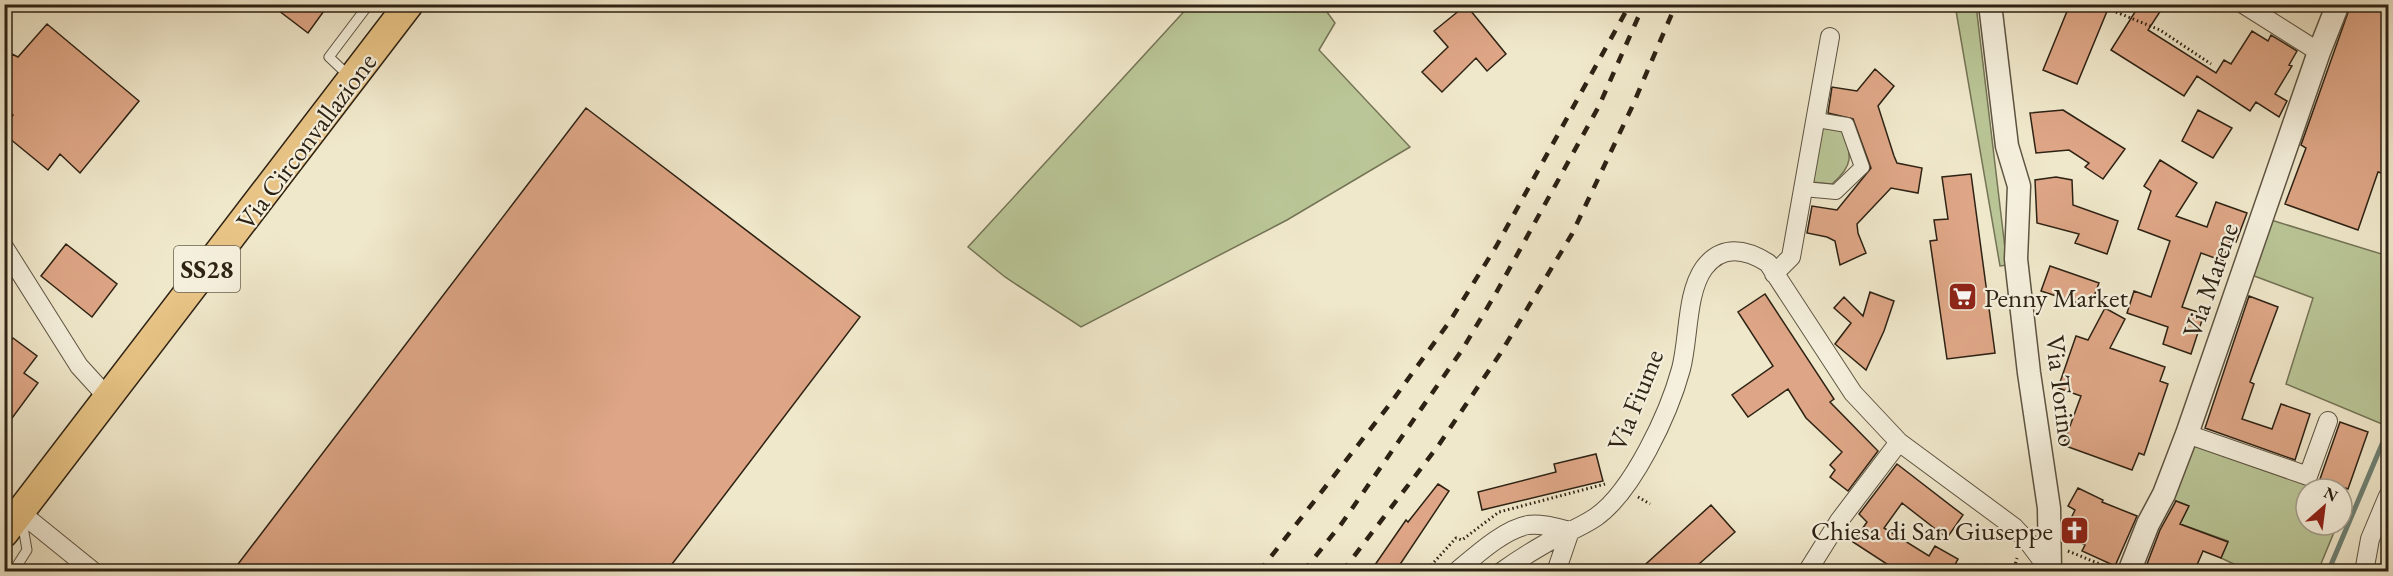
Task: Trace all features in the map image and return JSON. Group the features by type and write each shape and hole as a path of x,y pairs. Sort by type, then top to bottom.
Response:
{"main road":[{"name":"Via Circonvallazione","path":"13,523 410,4"}],"street":[{"name":"Via Torino","path":"1990,4 2007,146 2019,186 2016,259 2049,516 2050,571"},
{"path":"2243,4 2319,52"},
{"name":"Via Marene","path":"2125,570 2164,494 2187,434 2337,4"},
{"path":"1774,274 1791,257 1830,38"},
{"path":"1803,189 1836,192 1862,167 1847,125 1817,120"},
{"path":"4,247 79,366 109,399"},
{"name":"Via Fiume","path":"1501,572 1542,545 1596,517 1624,489 1642,461 1681,370 1695,287 1703,269 1723,252 1738,250 1754,254 1768,263 1853,393 1899,442 2018,532 2050,571"},
{"path":"2187,434 2308,476 2328,421"},
{"path":"1807,572 1839,521 1899,442"},
{"path":"2364,572 2370,539 2388,496"},
{"path":"2018,532 2031,530 2041,525 2049,516"},
{"path":"13,523 94,572"},
{"path":"1456,572 1508,532 1527,525 1550,526 1570,531 1556,572"}],"lane":[{"path":"352,79 329,57 369,4"},
{"path":"13,523 27,550 13,572"}],"path":[{"path":"2116,12 2160,30 2211,64"},
{"path":"2064,549 2112,569 2125,570"}],"green space":[{"path":"1190,5 1322,5 1335,23 1319,50 1410,147 1287,220 1081,327 1005,277 968,247"},
{"path":"1955,5 1976,5 2007,265 2000,266"},
{"path":"1823,126 1842,130 1848,147 1847,165 1832,184 1812,182"},
{"path":"2271,220 2388,256 2388,408 2382,424 2286,384 2313,298 2249,274"},
{"path":"2193,441 2296,477 2294,477 2294,537 2332,537 2318,571 2249,571 2221,558 2228,541 2180,524 2188,506 2171,499"}],"building":[{"path":"270,4 329,4 308,33"},
{"path":"2070,4 2110,4 2077,84 2043,70"},
{"path":"2140,4 2165,4 2148,30 2216,73 2224,60 2231,64 2252,31 2268,41 2271,35 2297,51 2289,65 2292,66 2275,94 2287,101 2279,117 2256,102 2250,111 2197,76 2184,96 2111,50"},
{"path":"2351,4 2388,4 2388,175 2378,172 2358,230 2285,204 2306,148 2301,145"},
{"path":"1466,5 1506,54 1487,71 1476,58 1442,92 1422,72 1448,47 1434,31"},
{"path":"47,24 139,101 80,173 60,154 48,170 4,134 4,126 13,115 4,108 4,65 12,54 18,57"},
{"path":"1875,69 1894,86 1878,106 1897,163 1922,168 1918,193 1891,188 1857,224 1866,253 1840,265 1835,241 1807,233 1812,206 1837,210 1871,168 1853,119 1828,113 1832,87 1857,91"},
{"path":"586,108 860,317 666,572 232,572"},
{"path":"2063,110 2125,149 2103,179 2085,167 2089,163 2069,150 2036,153 2030,113"},
{"path":"2198,110 2232,128 2213,158 2182,141"},
{"path":"2160,160 2197,183 2176,216 2207,227 2216,202 2247,213 2236,242 2230,240 2223,261 2201,253 2182,307 2204,314 2191,354 2163,344 2168,327 2127,313 2134,291 2151,297 2170,241 2138,229 2151,191 2144,186"},
{"name":"Penny Market","path":"1971,174 1995,353 1947,359 1930,241 1937,240 1934,220 1948,219 1942,177"},
{"path":"2056,177 2072,180 2073,205 2118,221 2107,254 2075,243 2079,234 2037,223 2035,180"},
{"path":"66,244 117,284 92,317 41,276"},
{"path":"2050,266 2099,283 2090,307 2041,291"},
{"path":"1870,292 1894,301 1884,331 1866,370 1835,344 1851,323 1834,308 1844,297 1863,316"},
{"path":"1765,294 1834,399 1830,402 1878,451 1848,491 1830,477 1835,470 1830,465 1842,452 1806,418 1788,389 1748,417 1732,395 1773,366 1738,312"},
{"path":"2249,296 2278,307 2250,382 2254,384 2242,419 2272,429 2281,404 2310,414 2295,460 2205,428"},
{"path":"2105,308 2125,319 2110,348 2165,367 2160,381 2168,384 2144,455 2139,453 2132,470 2063,445 2081,396 2058,388 2076,336 2088,340"},
{"path":"13,338 37,356 24,373 38,383 4,429 4,349"},
{"path":"2340,422 2368,432 2352,477 2321,477"},
{"path":"1596,454 1603,481 1482,510 1478,492 1556,472 1554,464"},
{"path":"1897,464 1963,515 1947,538 1902,503 1884,528 1929,556 1935,546 1958,559 1951,572 1899,572 1853,542 1867,522 1859,514"},
{"path":"1438,484 1449,491 1395,572 1370,572 1406,520 1408,522"},
{"path":"2078,488 2103,500 2102,502 2137,516 2115,566 2082,551 2085,545 2063,535 2075,510 2068,506"},
{"path":"2176,501 2189,506 2180,524 2228,542 2221,558 2203,551 2194,572 2144,572 2160,530"},
{"path":"1711,505 1735,532 1690,572 1637,572"}],"waterway":[{"path":"2328,572 2388,430"}],"railway":[{"path":"1259,572 1390,404 1450,321 1497,245 1630,4"},
{"path":"1303,572 1342,523 1462,350 1599,106 1644,4"},
{"path":"1342,572 1438,446 1500,354 1572,234 1632,107 1676,4"}],"place":[{"name":"Penny Market","path":"1963,297"},
{"name":"Chiesa di San Giuseppe","path":"2074,530"}]}
